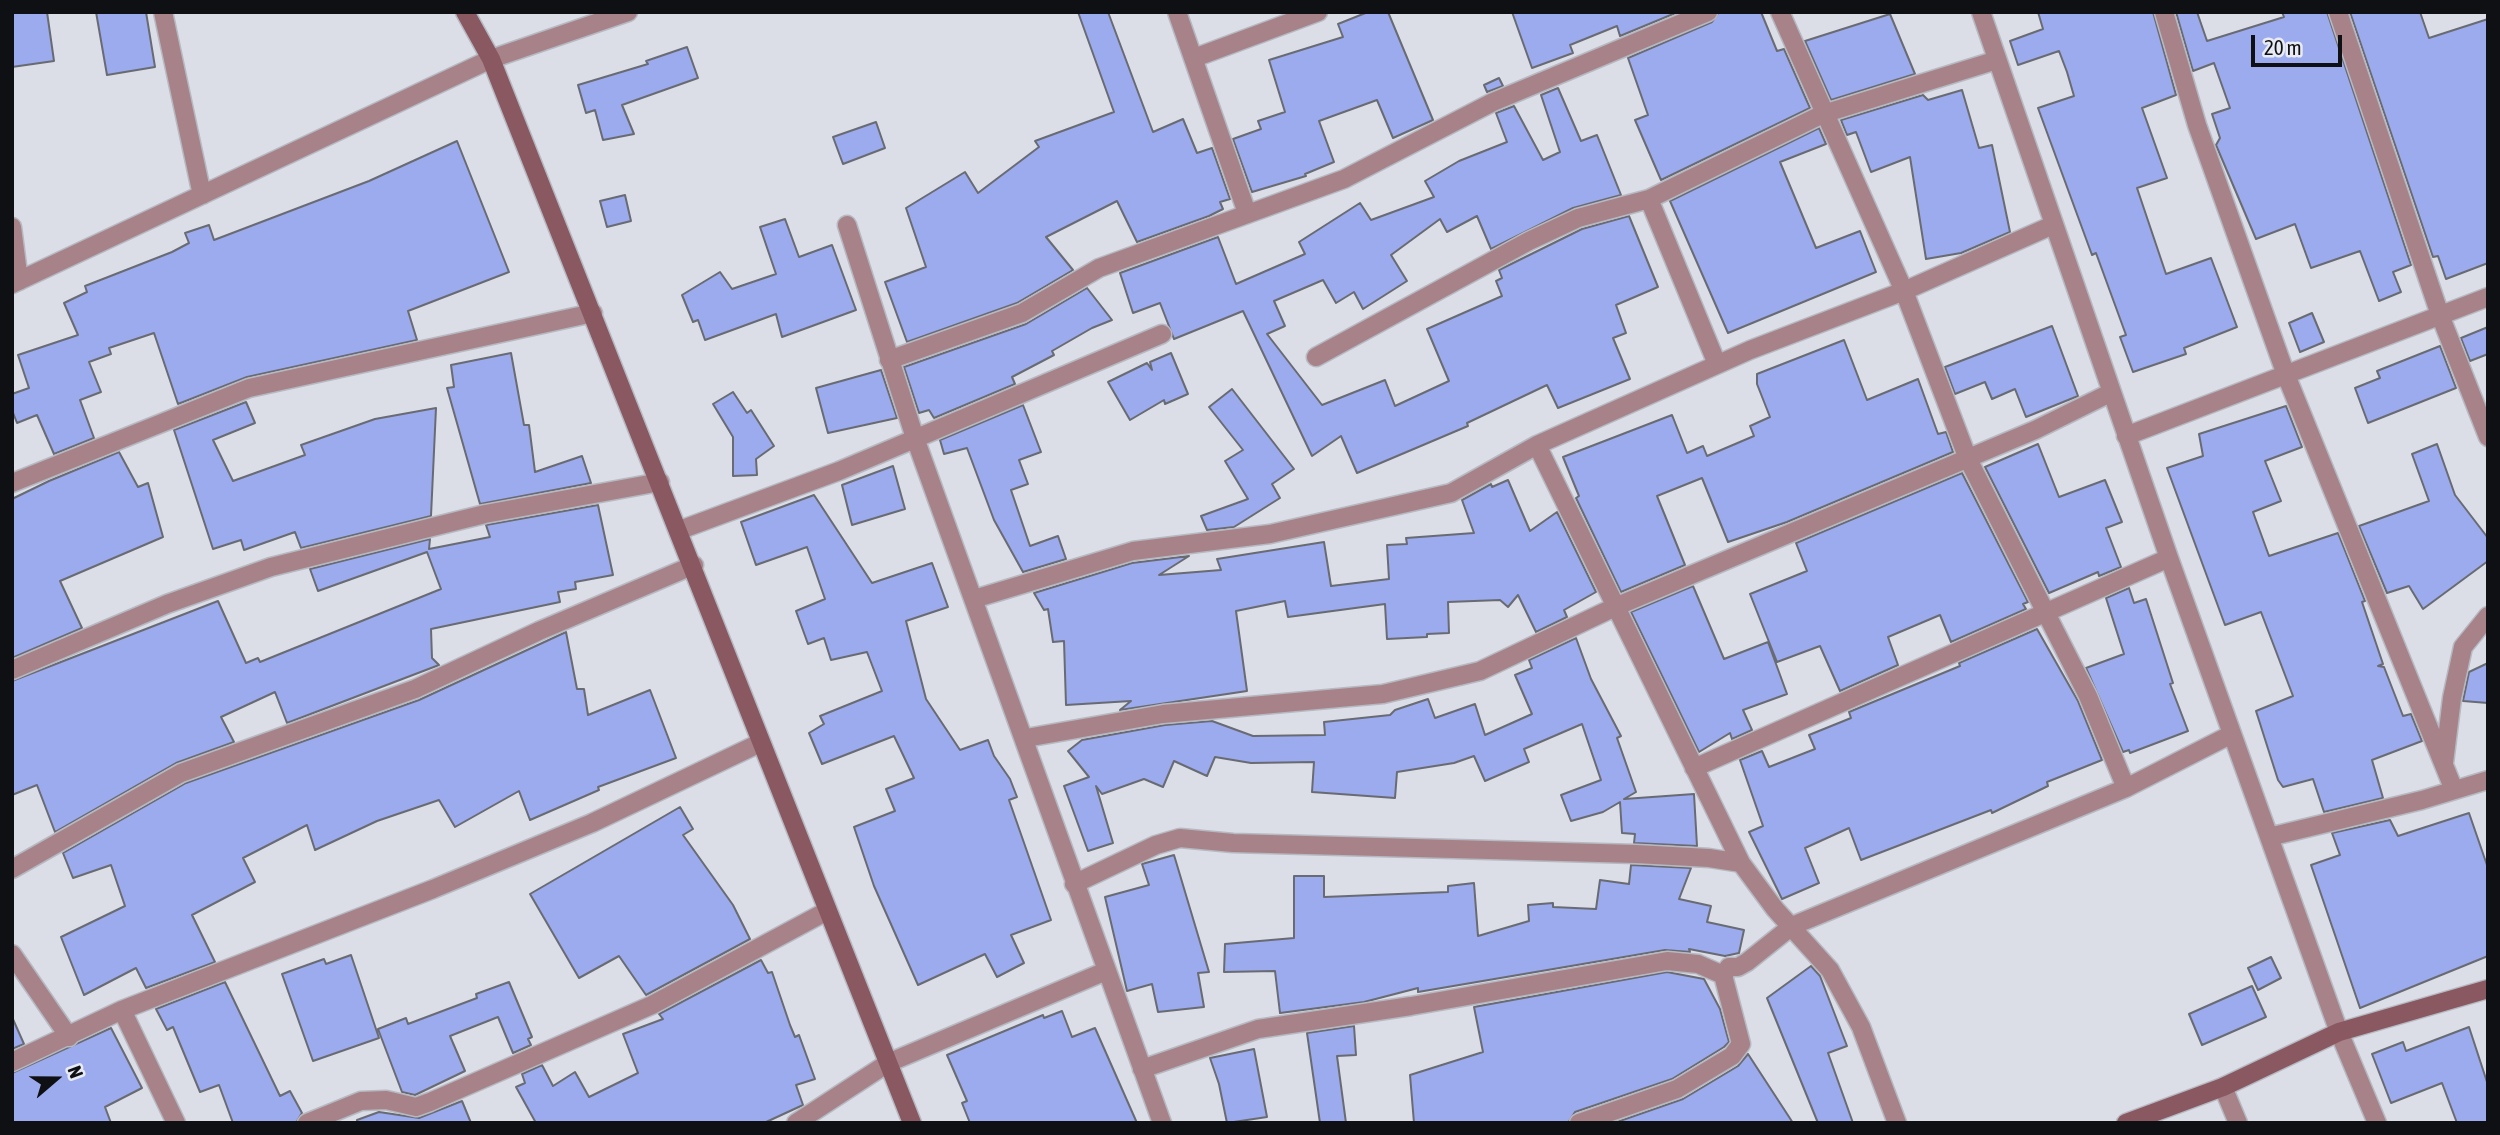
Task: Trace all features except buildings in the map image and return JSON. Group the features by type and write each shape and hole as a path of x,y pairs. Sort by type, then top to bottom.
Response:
{"street":[{"path":"163,12 202,195"},
{"path":"465,12 491,59 694,565 760,743 912,1123"},
{"path":"12,227 16,283 491,59 628,12"},
{"path":"1178,12 1247,214"},
{"path":"1194,58 1318,12"},
{"path":"889,360 1022,313 1099,268 1345,179 1493,102 1708,12"},
{"path":"1780,12 1823,114 1904,291 1968,458 2088,696 2126,788"},
{"path":"1981,12 2110,393 2339,1032 2377,1123"},
{"path":"2164,12 2197,125 2286,375 2454,790"},
{"path":"2338,12 2440,315 2488,438"},
{"path":"1316,357 1528,241 1578,218 1649,199 1823,114 1997,60"},
{"path":"1649,199 1717,364"},
{"path":"847,225 915,438 974,599 1008,702 1026,738 1074,884 1162,1123"},
{"path":"974,599 1133,551 1270,534 1451,493 1537,445 1717,364 1904,291 2053,225"},
{"path":"2126,436 2488,297"},
{"path":"12,483 249,388 593,313"},
{"path":"680,530 839,471 1162,334"},
{"path":"1026,738 1163,714 1384,694 1480,671 1615,607 2035,430 2110,393"},
{"path":"1537,445 1741,863 1830,970 1856,1017 1897,1123"},
{"path":"12,670 166,604 271,567 485,514 660,482"},
{"path":"1694,768 2045,610 2169,558"},
{"path":"12,869 181,773 415,689 539,631 694,565"},
{"path":"2443,765 2452,698 2463,647 2488,616"},
{"path":"1723,975 1729,967 1738,967 1747,962 1792,926 2126,788 2232,734"},
{"path":"12,1062 122,1010 433,889 568,833 760,743"},
{"path":"2269,837 2488,780"},
{"path":"1074,884 1156,845 1180,838 1233,843 1709,858 1741,863"},
{"path":"307,1123 361,1101 386,1100 416,1107 430,1102 652,1005 827,911"},
{"path":"12,954 69,1037"},
{"path":"1142,1069 1258,1029 1411,1006 1667,961 1698,964 1723,975"},
{"path":"796,1123 888,1063 1106,971"},
{"path":"1579,1123 1677,1089 1732,1056 1741,1044 1723,975"},
{"path":"2126,1123 2223,1087 2339,1032 2488,989"},
{"path":"122,1010 176,1123"},
{"path":"2223,1087 2238,1123"}]}
